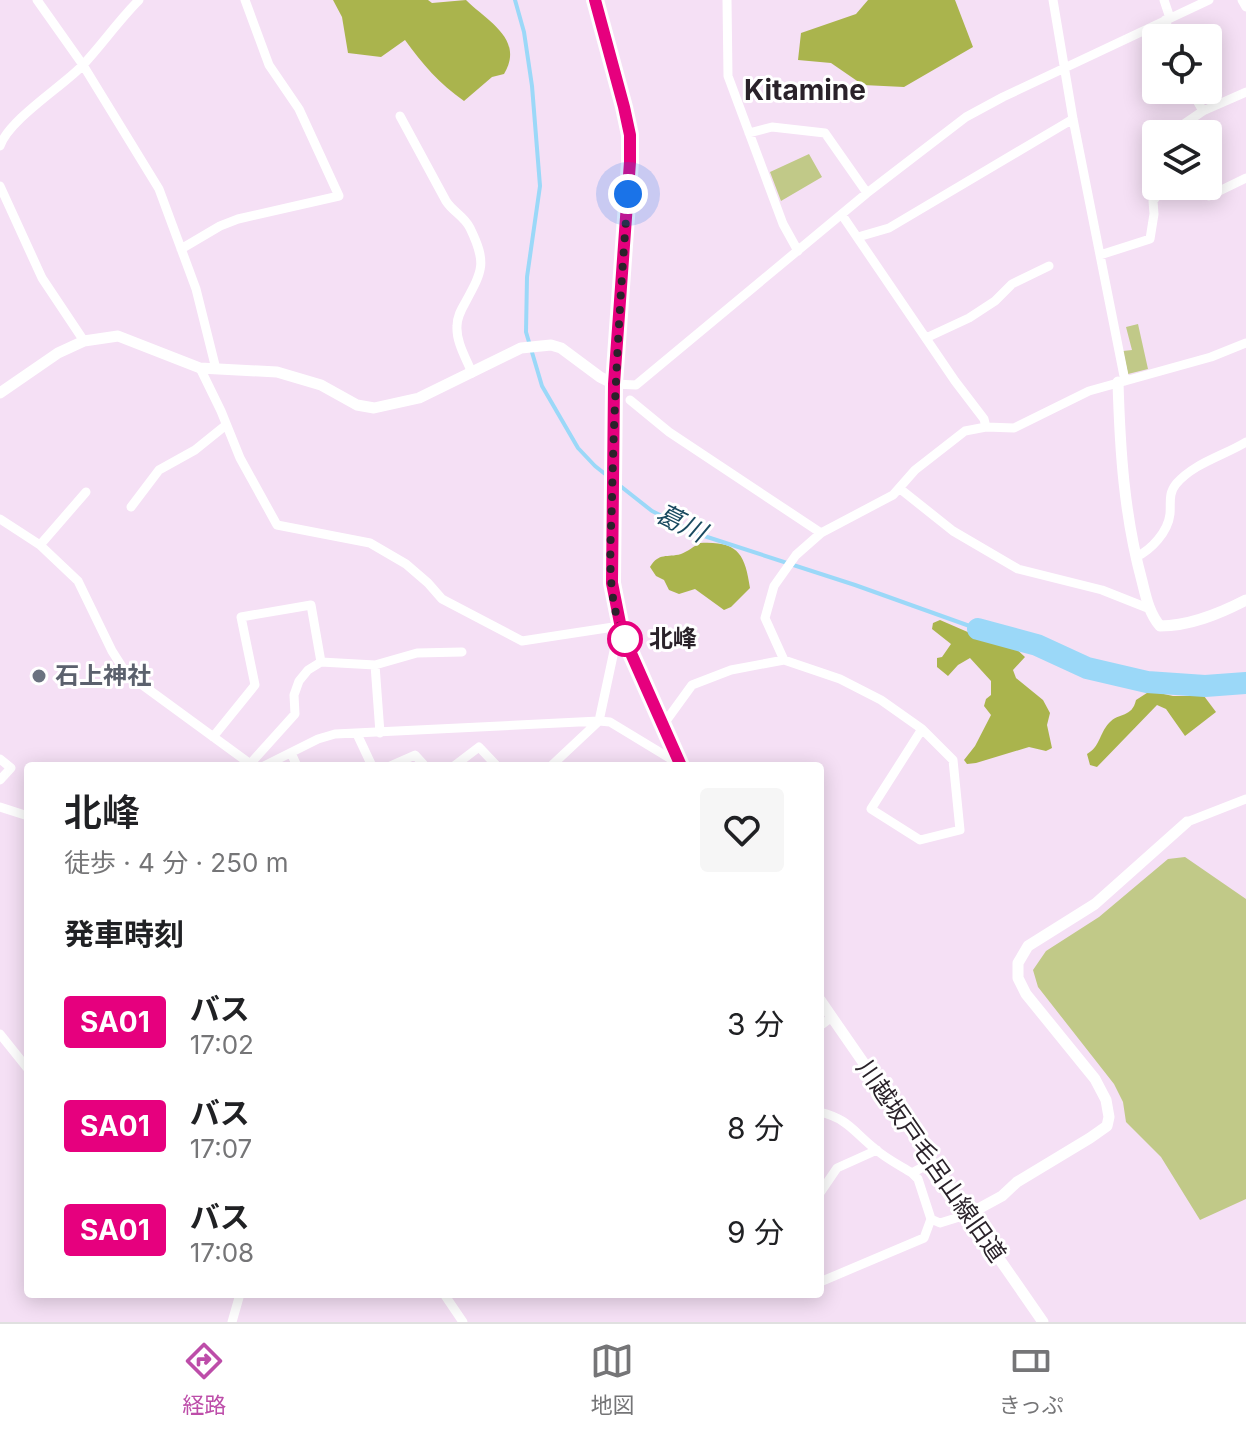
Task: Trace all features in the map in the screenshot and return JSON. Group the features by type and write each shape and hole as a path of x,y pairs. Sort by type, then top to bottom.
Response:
{"street":[{"path":"37,0 83,65 159,189 196,289 216,369"},
{"path":"0,146 14,125 83,65 139,0"},
{"path":"181,249 238,219 339,196 299,109 269,65 245,0"},
{"path":"595,0 630,135 614,384 611,557 614,601 621,630 679,762"},
{"path":"727,0 728,76 783,224 798,251"},
{"path":"1053,0 1122,382 1124,492 1150,609 1160,626 1178,626 1246,600"},
{"path":"1164,0 1169,24"},
{"path":"0,393 34,367 84,341 118,336 200,368 277,372 321,385 357,405 374,408 419,398 524,348 551,345 561,348 614,384 636,385 867,193 966,117 1209,0"},
{"path":"1242,0 1246,7"},
{"path":"1190,120 1246,92"},
{"path":"1199,104 1203,111"},
{"path":"400,116 453,213 465,219 479,254 482,268 479,278 459,313 457,327 459,343 472,373"},
{"path":"858,237 889,228 1073,119"},
{"path":"749,133 772,127 825,133 867,193"},
{"path":"1222,190 1246,178"},
{"path":"0,186 42,278 84,341"},
{"path":"1100,255 1150,239 1154,200"},
{"path":"842,215 984,419 986,427"},
{"path":"926,338 983,310 1012,284 1049,266"},
{"path":"784,660 765,618 774,586 796,555 821,533 893,495 915,470 945,444 965,431 986,427 1014,428 1089,391 1211,357 1246,343"},
{"path":"200,368 240,458 277,525 378,547 406,564 442,599 522,641 621,630"},
{"path":"630,400 669,432 821,533"},
{"path":"131,507 159,470 195,450 226,425"},
{"path":"1136,557 1147,552 1167,528 1174,487 1194,468 1246,442"},
{"path":"899,488 953,531 1018,569 1102,590 1150,609"},
{"path":"40,545 86,492"},
{"path":"0,519 40,545 78,581 126,673 248,762"},
{"path":"213,737 255,685 241,617 311,605 321,662"},
{"path":"555,762 599,721 621,630"},
{"path":"255,762 295,714 294,695 299,681 308,670 321,662 375,665 417,653 462,652"},
{"path":"663,725 692,685 731,670 784,660 840,679 881,700 922,729 953,760 960,830 920,840 871,809 922,729"},
{"path":"375,665 380,733"},
{"path":"272,762 335,734 599,721 610,722 675,762"},
{"path":"357,734 370,762"},
{"path":"459,762 479,747 493,762"},
{"path":"291,753 295,762"},
{"path":"399,762 415,755 421,762"},
{"path":"0,759 11,768 0,780"},
{"path":"931,1219 940,1223 969,1214 1002,1196 1017,1182 1107,1126 1106,1100 1095,1079 1026,994 1018,978 1018,963 1028,946 1095,904 1187,822 1246,799"},
{"path":"0,807 24,817"},
{"name":"川越坂戸毛呂山線旧道","path":"824,1006 1043,1322"},
{"path":"824,1023 832,1017"},
{"path":"0,1034 24,1064"},
{"path":"824,1113 841,1119 861,1133 877,1150 912,1173 918,1179 931,1219 924,1238 824,1280"},
{"path":"824,1187 837,1168 877,1150"},
{"path":"912,1173 932,1162"},
{"path":"232,1322 239,1298"},
{"path":"447,1298 463,1322"}],"green space":[{"path":"333,0 428,0 432,3 466,0 501,32 510,51 509,62 504,74 492,77 464,101 432,73 405,40 381,57 348,53 342,17"},
{"path":"868,0 955,0 973,47 904,87 863,85 831,63 798,60 801,33 856,14"},
{"path":"809,154 822,177 781,201 770,172"},
{"path":"1138,324 1148,369 1128,374 1123,351 1132,350 1126,327"},
{"path":"700,543 731,547 745,566 750,588 724,610 695,589 679,594 669,590 664,580 656,576 650,567 660,557 681,554"},
{"path":"940,620 993,643 1013,646 1025,657 1013,670 1016,678 1043,700 1050,713 1047,725 1052,748 1046,751 1029,747 967,764 964,760 991,715 984,706 991,695 991,681 970,658 948,676 937,667 937,658 942,657 951,644 932,629 933,623"},
{"path":"1150,691 1173,696 1204,696 1216,712 1185,736 1166,709 1157,705 1097,767 1090,765 1087,754 1095,748 1109,723 1132,710 1136,700"},
{"path":"1185,857 1246,899 1246,1199 1200,1220 1161,1157 1126,1122 1123,1102 1114,1084 1038,987 1033,970 1046,951 1099,917 1168,859"}],"waterway":[{"name":"葛川","path":"515,0 524,32 532,86 540,186 527,277 526,332 542,386 578,448 595,466 652,511 698,534 978,629"},
{"name":"葛川","path":"978,629 1037,645 1087,668 1147,682 1205,686 1246,683"}],"bus line":[{"name":"SA01","path":"595,0 630,135 614,384 612,583 622,633 679,762"}],"place":[{"name":"北峰","path":"625,639"},
{"name":"石上神社","path":"39,676"}],"district":[{"name":"Kitamine","path":"805,90"}],"route":[{"path":"625,639 614,601 611,557 614,384 628,194"}]}
